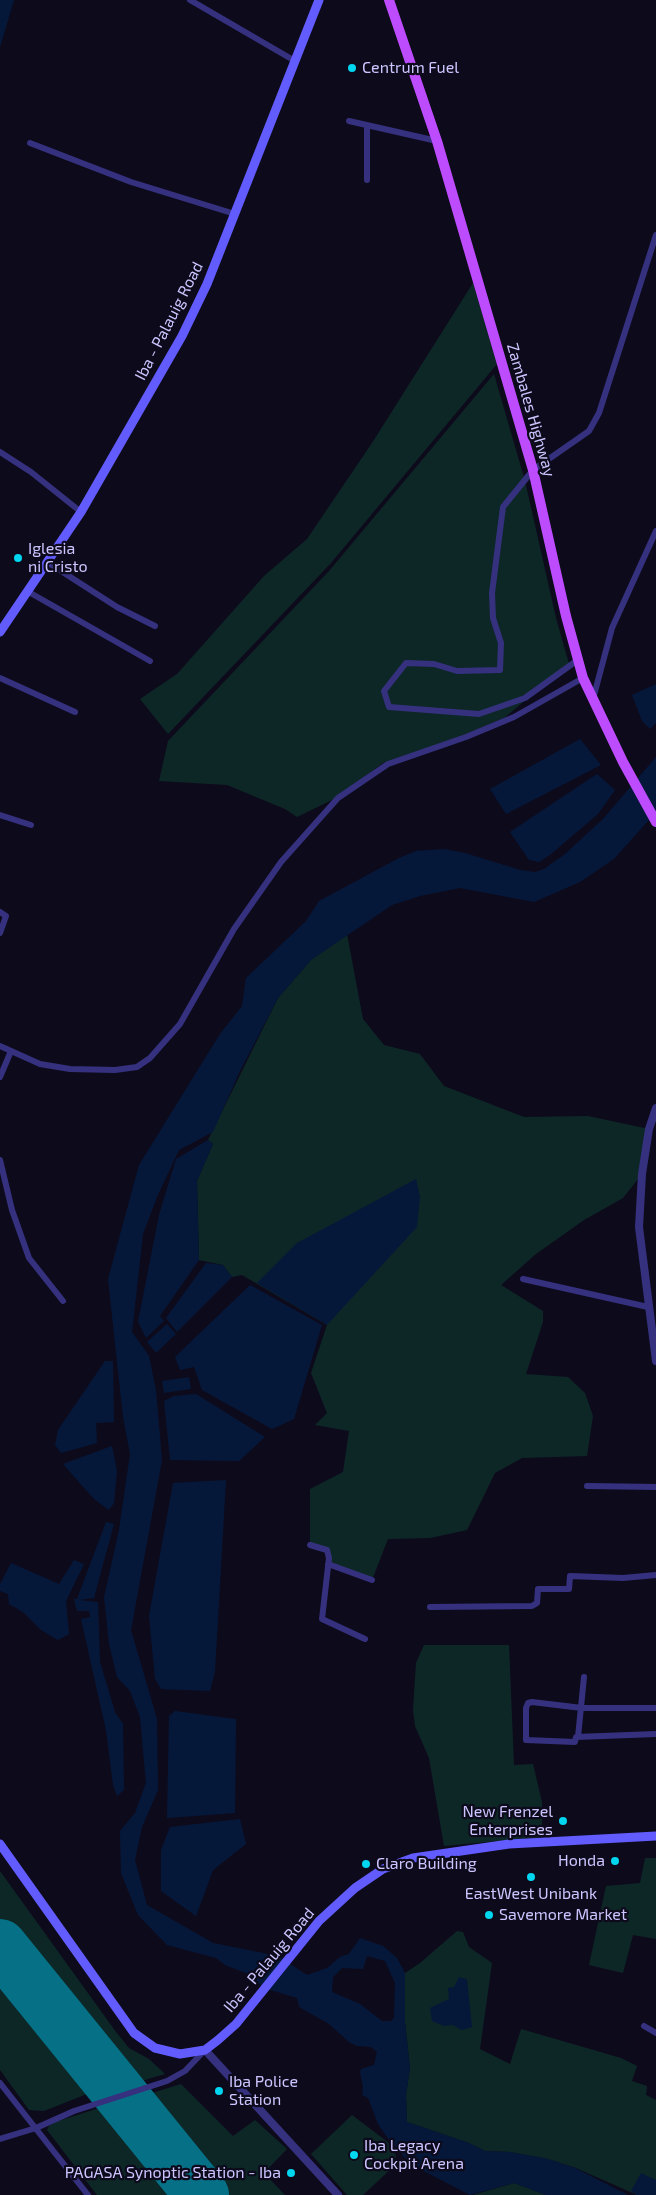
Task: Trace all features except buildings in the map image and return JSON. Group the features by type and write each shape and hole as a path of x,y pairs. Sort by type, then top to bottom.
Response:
{"main road":[{"name":"Iba - Palauig Road","path":"0,632 81,512 182,336 207,284 319,0"},
{"name":"Zambales Highway","path":"389,0 437,141 533,470 566,616 583,678 632,780 656,822"},
{"name":"Iba - Palauig Road","path":"205,2050 236,2024 286,1959 319,1921 349,1893 370,1877 395,1864 413,1858 509,1844 656,1836"},
{"path":"0,1844 134,2033 144,2042 170,2053 180,2054 205,2050"}],"street":[{"path":"190,0 295,61"},
{"path":"349,121 437,141"},
{"path":"367,125 367,180"},
{"path":"30,143 131,182 235,214"},
{"path":"579,659 525,698 479,714 389,707 384,691 406,663 434,664 457,671 500,670 501,643 493,618 492,594 503,507 533,470 589,431 599,413 656,235"},
{"path":"0,452 30,472 81,512"},
{"path":"593,700 612,628 656,531"},
{"path":"47,562 117,607 154,626"},
{"path":"27,591 150,661"},
{"path":"0,678 75,712"},
{"path":"0,1046 40,1064 70,1069 115,1070 137,1067 150,1058 180,1024 234,929 281,862 338,798 388,764 466,737 514,717 583,678"},
{"path":"0,815 31,825"},
{"path":"0,912 6,916 0,934"},
{"path":"0,1077 11,1051"},
{"path":"656,1108 649,1129 642,1174 640,1228 656,1361"},
{"path":"0,1160 12,1210 29,1258 63,1301"},
{"path":"523,1279 648,1307"},
{"path":"587,1486 656,1487"},
{"path":"310,1545 327,1550 328,1564 322,1619 366,1639"},
{"path":"328,1564 372,1580"},
{"path":"430,1606 532,1606 537,1603 538,1589 569,1589 570,1576 623,1578 656,1575"},
{"path":"584,1676 582,1708 578,1738 575,1742 526,1740 526,1708 532,1702 582,1708 656,1708"},
{"path":"578,1738 656,1734"},
{"path":"644,2026 656,2033"},
{"path":"0,2139 36,2128 74,2111 176,2077 192,2066 205,2050 338,2195"},
{"path":"0,2083 88,2195"}],"green space":[{"path":"473,283 497,364 331,563 168,734 140,699 177,674 264,576 307,539 372,443"},
{"path":"494,374 525,481 556,618 569,664 504,718 459,737 383,763 336,798 297,817 285,809 227,785 159,781 168,741 329,571"},
{"path":"347,934 363,1019 384,1045 420,1054 444,1086 524,1117 588,1116 649,1129 642,1174 623,1198 584,1220 536,1254 501,1285 543,1311 543,1322 526,1374 568,1377 585,1393 593,1416 587,1456 522,1458 495,1473 467,1530 430,1538 388,1539 372,1580 328,1564 327,1550 310,1545 310,1489 343,1472 349,1431 315,1425 327,1413 311,1373 327,1325 242,1275 232,1277 223,1265 199,1260 197,1181 213,1144 208,1140 278,998 311,960"},
{"path":"424,1645 509,1645 514,1765 533,1764 542,1802 542,1837 444,1846 429,1758 415,1726 413,1710 416,1663"},
{"path":"645,1858 656,1858 656,1939 633,1935 623,1973 589,1965 606,1886 640,1883"},
{"path":"0,1871 129,2048 149,2059 165,2074 131,2084 0,1923"},
{"path":"457,1931 463,1932 469,1947 492,1963 480,2049 510,2064 521,2029 621,2058 637,2066 632,2081 647,2086 646,2095 656,2100 656,2195 637,2195 576,2168 548,2159 510,2152 485,2151 469,2143 407,2122 406,2095 410,2068 405,2022 405,1973 420,1963"},
{"path":"0,1970 97,2090 44,2111 29,2110 0,2070"},
{"path":"181,2084 233,2136 255,2120 287,2149 264,2173 285,2195 215,2195 136,2098"},
{"path":"109,2105 182,2195 97,2195 47,2130 55,2122"},
{"name":"Iba Legacy Cockpit Arena","path":"352,2115 389,2143 396,2156 392,2168 363,2195 347,2195 311,2154"},
{"path":"514,2183 546,2195 473,2195"}],"water":[{"path":"0,0 14,0 0,47"},
{"path":"656,684 656,723 650,729 642,721 632,695"},
{"path":"580,739 601,765 506,814 490,789"},
{"path":"656,757 656,812 614,859 580,882 534,902 460,888 420,896 392,905 311,960 278,998 240,1071 213,1132 179,1150 157,1197 143,1234 132,1332 149,1356 156,1390 162,1460 131,1630 157,1719 158,1790 142,1827 135,1860 147,1905 213,1943 278,1956 307,1975 327,1968 340,1957 349,1954 360,1938 383,1946 397,1958 405,1973 405,2022 410,2068 406,2095 407,2122 469,2143 485,2151 510,2152 548,2159 575,2168 628,2195 546,2195 514,2183 470,2195 412,2165 391,2143 378,2124 368,2098 362,2095 363,2087 360,2072 361,2069 374,2065 377,2052 371,2047 357,2046 349,2042 329,2024 299,2007 297,1998 264,1988 251,1975 225,1965 216,1958 167,1945 138,1915 121,1873 120,1831 135,1813 146,1783 140,1717 130,1691 117,1677 109,1644 104,1597 119,1530 130,1454 123,1417 108,1279 139,1165 220,1034 242,1006 246,978 306,921 319,901 399,858 416,851 444,849 465,853 520,870 535,872 544,869 565,854 603,819","holes":["367,1956 385,1961 395,1983 394,2018 391,2021 382,2021 360,2004 332,1992 333,1977 342,1968 363,1969"]},
{"path":"597,774 615,790 598,814 550,855 539,862 529,860 510,832"},
{"path":"208,1140 213,1144 197,1181 199,1260 160,1316 164,1321 146,1338 138,1322 159,1215 176,1159"},
{"path":"416,1179 420,1196 417,1227 327,1325 257,1283 297,1243"},
{"path":"206,1263 223,1265 232,1277 177,1332 166,1318"},
{"path":"250,1285 322,1325 294,1419 272,1429 202,1390 194,1367 180,1370 175,1357"},
{"path":"167,1324 176,1334 156,1353 147,1342"},
{"path":"105,1361 113,1361 114,1422 96,1423 97,1443 61,1453 55,1445 58,1430"},
{"path":"189,1377 191,1389 164,1393 162,1381"},
{"path":"196,1394 265,1437 239,1461 170,1460 164,1401 174,1396"},
{"path":"112,1446 117,1471 114,1503 109,1510 94,1499 63,1464"},
{"path":"226,1480 215,1671 210,1691 161,1689 155,1679 149,1616 173,1483"},
{"path":"106,1522 114,1524 94,1598 79,1600 98,1602 100,1662 115,1712 123,1724 124,1790 117,1796 113,1785 106,1730 81,1619 90,1617 89,1611 77,1611 74,1599 77,1599"},
{"path":"74,1560 84,1564 66,1601 69,1634 58,1640 41,1630 23,1612 9,1604 8,1594 0,1591 0,1584 11,1563 59,1584"},
{"path":"175,1711 236,1719 235,1813 167,1818 169,1716"},
{"path":"240,1819 246,1844 213,1870 196,1916 161,1891 161,1850 170,1827"},
{"path":"459,1977 467,1979 472,2027 462,2030 453,2025 444,2026 432,2021 430,2008 449,1999 448,1988 454,1987"},
{"path":"641,2173 656,2180 656,2195 637,2195 631,2191"}],"runway":[{"path":"0,1946 202,2195"}],"place":[{"name":"Centrum Fuel","path":"352,68"},
{"name":"Iglesia ni Cristo","path":"18,558"},
{"name":"New Frenzel Enterprises","path":"563,1821"},
{"name":"Honda","path":"615,1861"},
{"name":"Claro Building","path":"366,1864"},
{"name":"EastWest Unibank","path":"531,1877"},
{"name":"Savemore Market","path":"489,1915"},
{"name":"Iba Police Station","path":"219,2091"},
{"name":"Iba Legacy Cockpit Arena","path":"354,2155"},
{"name":"PAGASA Synoptic Station - Iba","path":"291,2173"}]}
